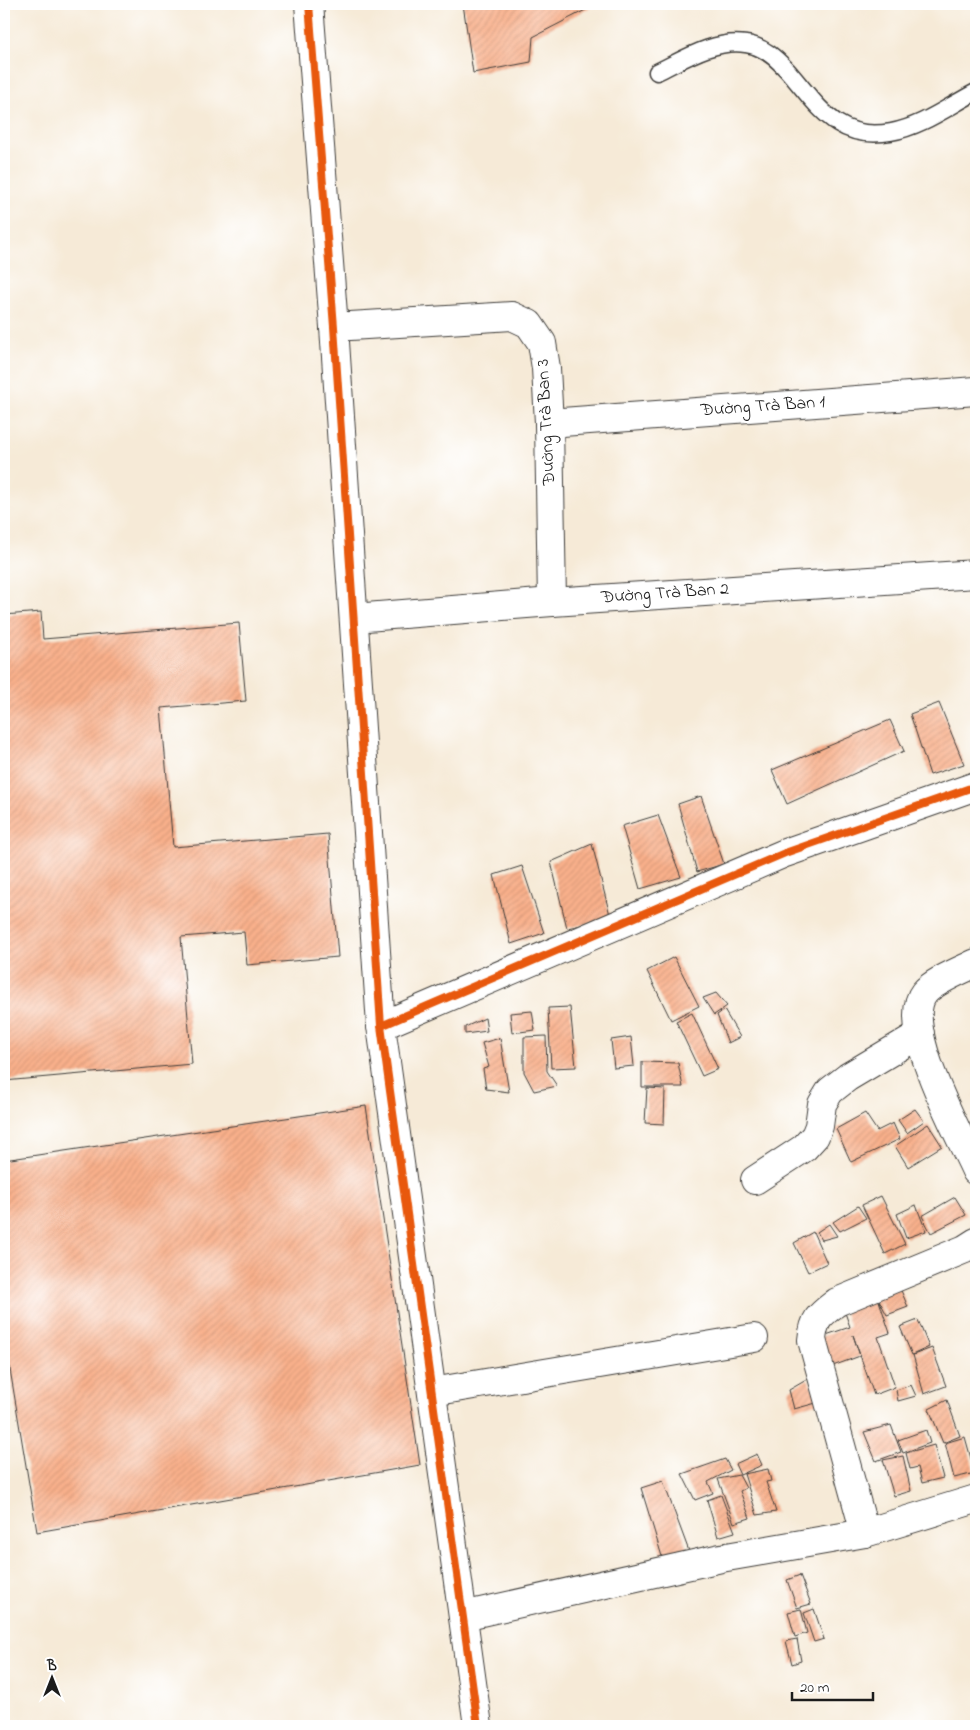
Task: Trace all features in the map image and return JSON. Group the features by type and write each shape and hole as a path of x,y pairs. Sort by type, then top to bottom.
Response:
{"street":[{"path":"309,4 334,327 381,1026 478,1726"},
{"name":"Đường Trà Ban 3","path":"334,327 512,316 529,324 542,343 549,423 552,602"},
{"name":"Đường Trà Ban 1","path":"549,423 976,391"},
{"name":"Đường Trà Ban 2","path":"354,618 552,602 976,574"},
{"path":"381,1026 785,853 973,794"},
{"path":"976,963 936,984 924,993 919,1004 918,1019 921,1044 930,1071 976,1171"},
{"path":"755,1180 804,1148 815,1136 819,1126 822,1104 830,1091 920,1034"},
{"path":"865,1533 812,1340 813,1326 821,1314 837,1302 965,1249 976,1242"},
{"path":"432,1392 754,1338"},
{"path":"462,1616 721,1558 865,1533 976,1499"}],"lane":[{"path":"657,72 711,48 732,44 747,44 763,49 776,58 834,122 850,130 871,134 891,132 912,126 976,92"}],"building":[{"path":"463,4 597,4 533,37 531,62 473,73"},
{"path":"41,612 43,639 239,623 246,701 161,708 173,847 328,834 338,957 247,965 244,932 181,937 192,1064 4,1081 4,615"},
{"path":"939,703 964,764 930,775 910,714"},
{"path":"890,720 904,751 787,804 772,770"},
{"path":"701,796 724,864 697,872 678,804"},
{"path":"658,815 681,877 640,889 622,826"},
{"path":"592,844 611,919 567,928 551,862"},
{"path":"522,866 544,933 511,944 494,875"},
{"path":"674,957 699,1006 671,1020 647,971"},
{"path":"716,993 727,1006 714,1015 703,998"},
{"path":"570,1007 576,1067 551,1068 548,1008"},
{"path":"724,1010 740,1037 728,1043 717,1015"},
{"path":"532,1011 535,1030 512,1033 510,1013"},
{"path":"692,1013 718,1069 702,1076 676,1021"},
{"path":"485,1018 487,1031 465,1034 465,1027"},
{"path":"546,1036 547,1071 557,1086 534,1091 524,1072 524,1037"},
{"path":"631,1037 634,1066 614,1068 611,1040"},
{"path":"500,1038 509,1092 486,1089 483,1069 489,1067 482,1043"},
{"path":"642,1062 678,1063 683,1087 642,1087"},
{"path":"647,1088 665,1089 664,1124 645,1123"},
{"path":"366,1106 420,1465 37,1532 4,1333 4,1160"},
{"path":"915,1109 924,1121 907,1133 898,1120"},
{"path":"865,1113 877,1131 893,1123 900,1139 851,1162 836,1129"},
{"path":"928,1124 942,1146 908,1167 895,1146"},
{"path":"881,1196 905,1244 885,1254 862,1205"},
{"path":"955,1197 966,1215 931,1233 922,1216"},
{"path":"916,1205 926,1231 906,1238 897,1214"},
{"path":"858,1206 866,1218 840,1231 833,1222"},
{"path":"829,1224 837,1236 822,1240 817,1232"},
{"path":"813,1232 827,1263 808,1272 794,1243"},
{"path":"900,1288 908,1307 887,1315 877,1296"},
{"path":"876,1292 890,1333 878,1337 895,1387 874,1395 853,1335 860,1356 830,1367 820,1337 850,1327 842,1304"},
{"path":"918,1320 929,1347 912,1355 900,1327"},
{"path":"932,1348 946,1386 924,1394 913,1355"},
{"path":"808,1379 820,1402 794,1409 789,1390"},
{"path":"911,1385 916,1396 898,1401 896,1390"},
{"path":"947,1400 960,1436 943,1443 929,1409"},
{"path":"891,1425 901,1452 876,1461 864,1432"},
{"path":"926,1430 930,1443 903,1453 898,1440"},
{"path":"965,1437 975,1473 954,1478 945,1443"},
{"path":"934,1445 943,1478 922,1483 918,1467 910,1469 906,1453"},
{"path":"757,1454 762,1465 740,1475 735,1464"},
{"path":"903,1456 911,1491 894,1496 883,1460"},
{"path":"725,1459 731,1470 708,1482 713,1493 695,1500 682,1474"},
{"path":"768,1469 771,1481 766,1482 776,1512 757,1515 744,1474"},
{"path":"739,1475 746,1488 740,1491 750,1518 734,1523 718,1479"},
{"path":"663,1481 690,1554 664,1563 641,1488"},
{"path":"721,1495 735,1532 718,1537 707,1500"},
{"path":"800,1575 811,1604 797,1608 787,1580"},
{"path":"801,1609 807,1633 795,1637 788,1612"},
{"path":"814,1609 824,1639 814,1642 804,1613"},
{"path":"797,1639 801,1661 792,1664 786,1641"}],"cycle path":[{"path":"309,4 334,327 381,1026 478,1726"},
{"path":"381,1026 785,853 976,786"}]}
